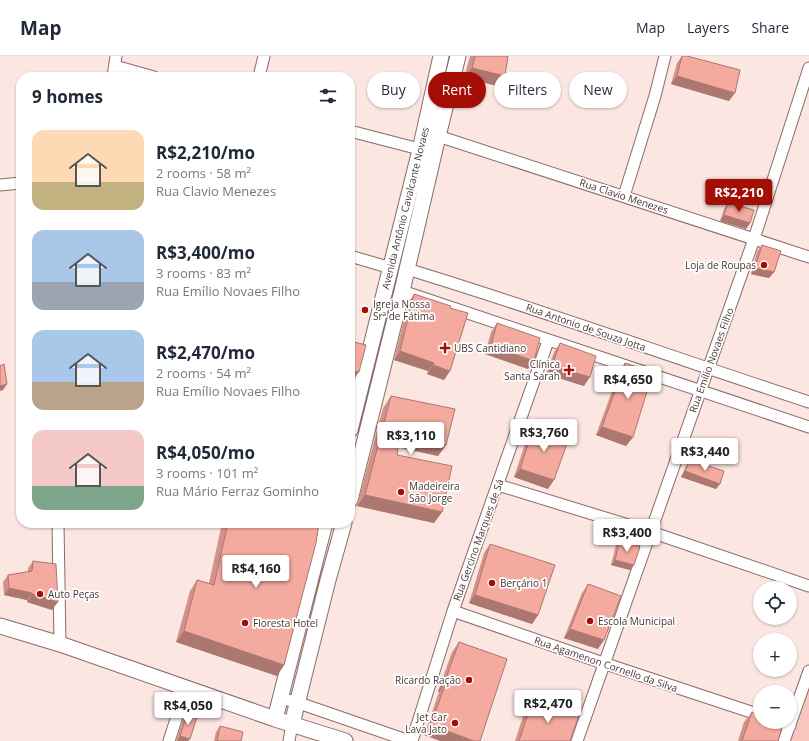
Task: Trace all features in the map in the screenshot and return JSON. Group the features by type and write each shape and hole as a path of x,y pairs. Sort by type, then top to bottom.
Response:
{"street":[{"path":"260,72 264,56"},
{"name":"Avenida Antônio Cavalcante Novaes","path":"355,394 391,268 427,151 441,56"},
{"path":"355,479 407,270 427,151 438,136 458,56"},
{"path":"624,196 655,96 664,56"},
{"path":"115,66 136,72"},
{"name":"Rua Emílio Novaes Filho","path":"577,741 603,663 651,532 754,239 809,68"},
{"path":"355,132 427,151"},
{"name":"Rua Clavio Menezes","path":"438,136 809,257"},
{"path":"0,185 16,183"},
{"path":"355,257 391,268"},
{"name":"Rua Antonio de Souza Jotta","path":"407,270 481,292 809,402"},
{"path":"402,291 809,427"},
{"name":"Rua Gercino Marques de Sá","path":"412,741 453,611 548,341"},
{"path":"355,433 365,437"},
{"path":"498,485 651,532 809,586"},
{"path":"58,528 60,644"},
{"path":"275,719 324,528"},
{"path":"289,741 296,702 343,528"},
{"name":"Rua Agamenon Cornello da Silva","path":"453,611 753,713"},
{"path":"0,626 60,644 275,719 346,741"},
{"path":"797,707 808,677"},
{"path":"169,741 186,688"},
{"path":"280,698 296,702 409,741"},
{"path":"784,741 789,729"}],"shaded area":[{"path":"809,686 809,741 784,741 789,729 797,729 797,712"}],"building":[{"path":"475,56 508,56 506,72 494,72 494,73 472,68"},
{"path":"682,56 740,70 735,93 677,76"},
{"path":"728,203 754,210 750,223 724,215"},
{"name":"Loja de Roupas","path":"762,245 781,251 774,272 755,268"},
{"path":"414,294 451,306 450,308 468,313 450,371 433,365 434,363 400,351"},
{"path":"497,323 540,338 534,361 491,346"},
{"path":"355,342 366,345 359,372 355,371"},
{"path":"560,343 596,356 590,377 552,366"},
{"path":"625,363 653,372 633,437 602,427"},
{"path":"4,364 7,384 0,386 0,366"},
{"path":"391,396 455,409 446,445 400,434 397,455 452,466 442,512 365,495"},
{"path":"534,426 569,438 554,480 520,469"},
{"path":"690,460 724,471 720,484 685,471"},
{"name":"Floresta Hotel","path":"227,528 318,528 316,543 284,665 184,631 197,580 214,585"},
{"path":"620,539 640,547 634,565 615,560"},
{"path":"490,544 555,565 538,615 475,595"},
{"path":"33,561 56,564 58,602 32,593 9,588 8,575 32,571"},
{"name":"Escola Municipal","path":"588,584 621,596 604,640 570,629"},
{"path":"459,642 507,659 480,741 474,741 431,725"},
{"path":"533,699 579,715 570,741 519,741"},
{"path":"752,712 753,729 782,729 778,741 742,741"},
{"path":"187,714 197,717 190,739 180,736"},
{"path":"220,726 243,732 241,741 217,741"}],"place":[{"name":"Loja de Roupas","path":"764,265"},
{"name":"Igreja Nossa Srª de Fátima","path":"365,310"},
{"name":"UBS Cantidiano","path":"445,348"},
{"name":"Clínica Santa Sarah","path":"569,370"},
{"name":"Madeireira São Jorge","path":"401,492"},
{"name":"Berçário 1","path":"492,583"},
{"name":"Auto Peças","path":"40,594"},
{"name":"Escola Municipal","path":"590,621"},
{"name":"Floresta Hotel","path":"245,623"},
{"name":"Ricardo Ração","path":"469,680"},
{"name":"Jet Car Lava Jato","path":"455,723"}]}
